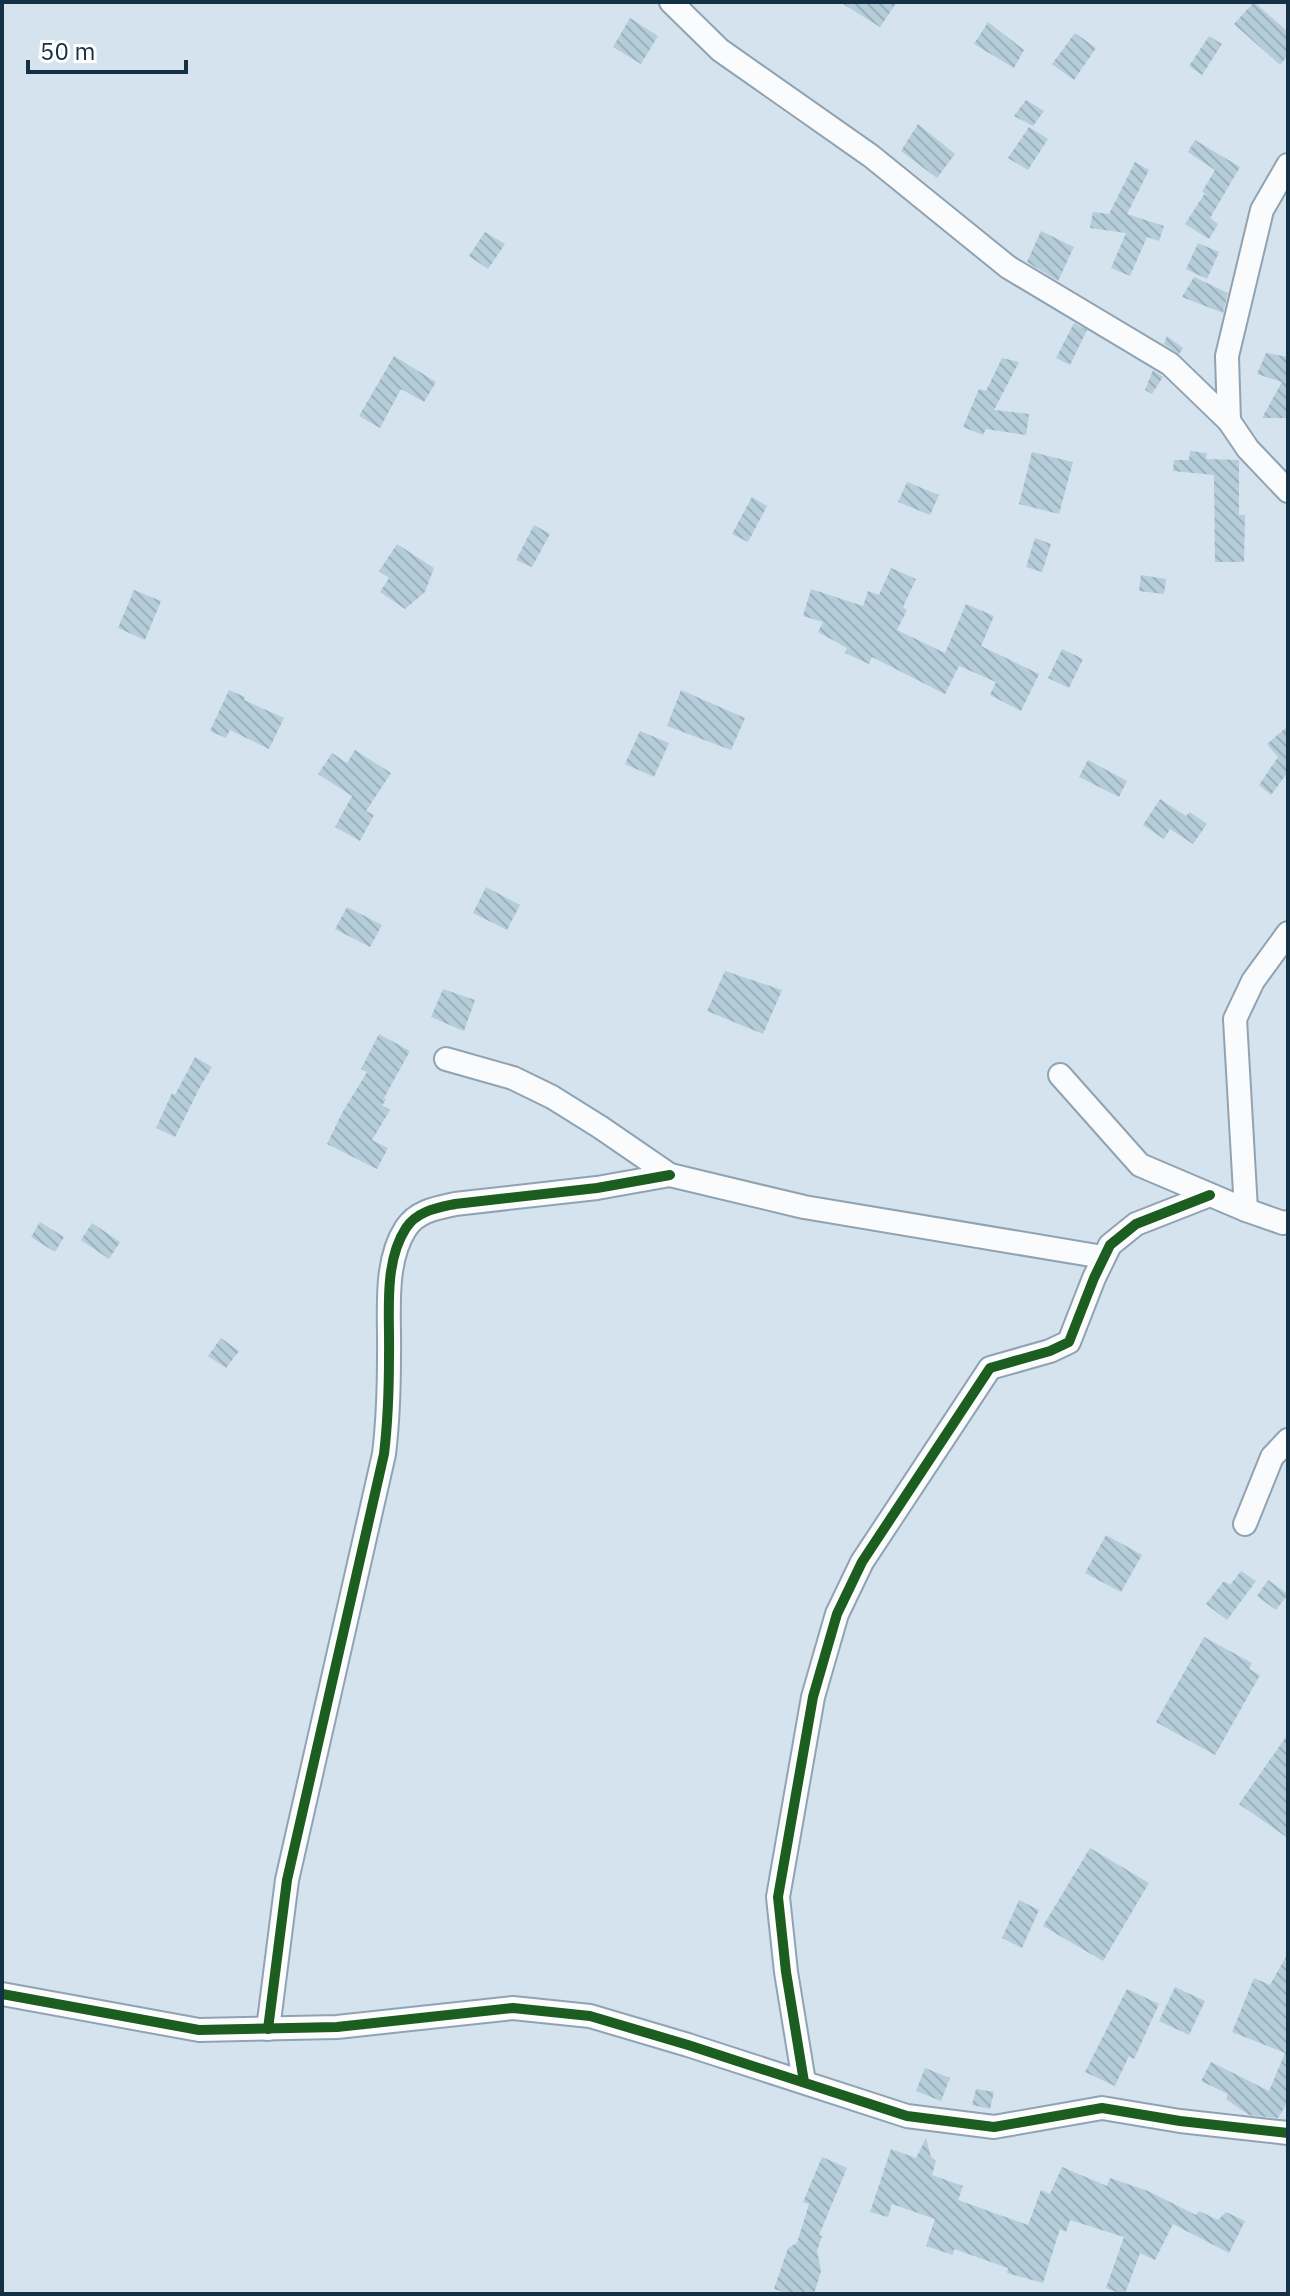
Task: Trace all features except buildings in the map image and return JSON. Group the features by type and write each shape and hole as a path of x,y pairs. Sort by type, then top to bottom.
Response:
{"street":[{"path":"671,2 720,50 871,156 1008,267 1170,364 1229,421 1248,449 1288,491"},
{"path":"1229,421 1227,356 1262,210 1288,165"},
{"path":"1246,1210 1235,1019 1253,981 1288,933"},
{"path":"446,1059 513,1078 552,1097 670,1175 804,1207 1103,1257"},
{"path":"1060,1075 1140,1165 1246,1210 1288,1222"},
{"path":"268,2029 287,1880 384,1454 388,1415 391,1270 399,1242 408,1225 420,1214 432,1209 597,1188 670,1175"},
{"path":"804,2082 786,1972 778,1897 813,1697 837,1614 862,1562 990,1368 1050,1351 1069,1342 1110,1245 1136,1224 1210,1195"},
{"path":"1245,1524 1272,1457 1288,1440"},
{"path":"2,1994 199,2030 337,2027 513,2008 590,2016 907,2116 994,2127 1102,2108 1180,2121 1288,2133"}],"cycle path":[{"path":"268,2029 287,1880 384,1454 389,1290 399,1242 411,1222 441,1207 597,1188 670,1175"},
{"path":"804,2082 786,1972 778,1897 813,1697 837,1614 862,1562 990,1368 1050,1351 1069,1342 1110,1245 1136,1224 1210,1195"},
{"path":"2,1994 199,2030 337,2027 513,2008 590,2016 907,2116 994,2127 1102,2108 1180,2121 1288,2133"}]}
